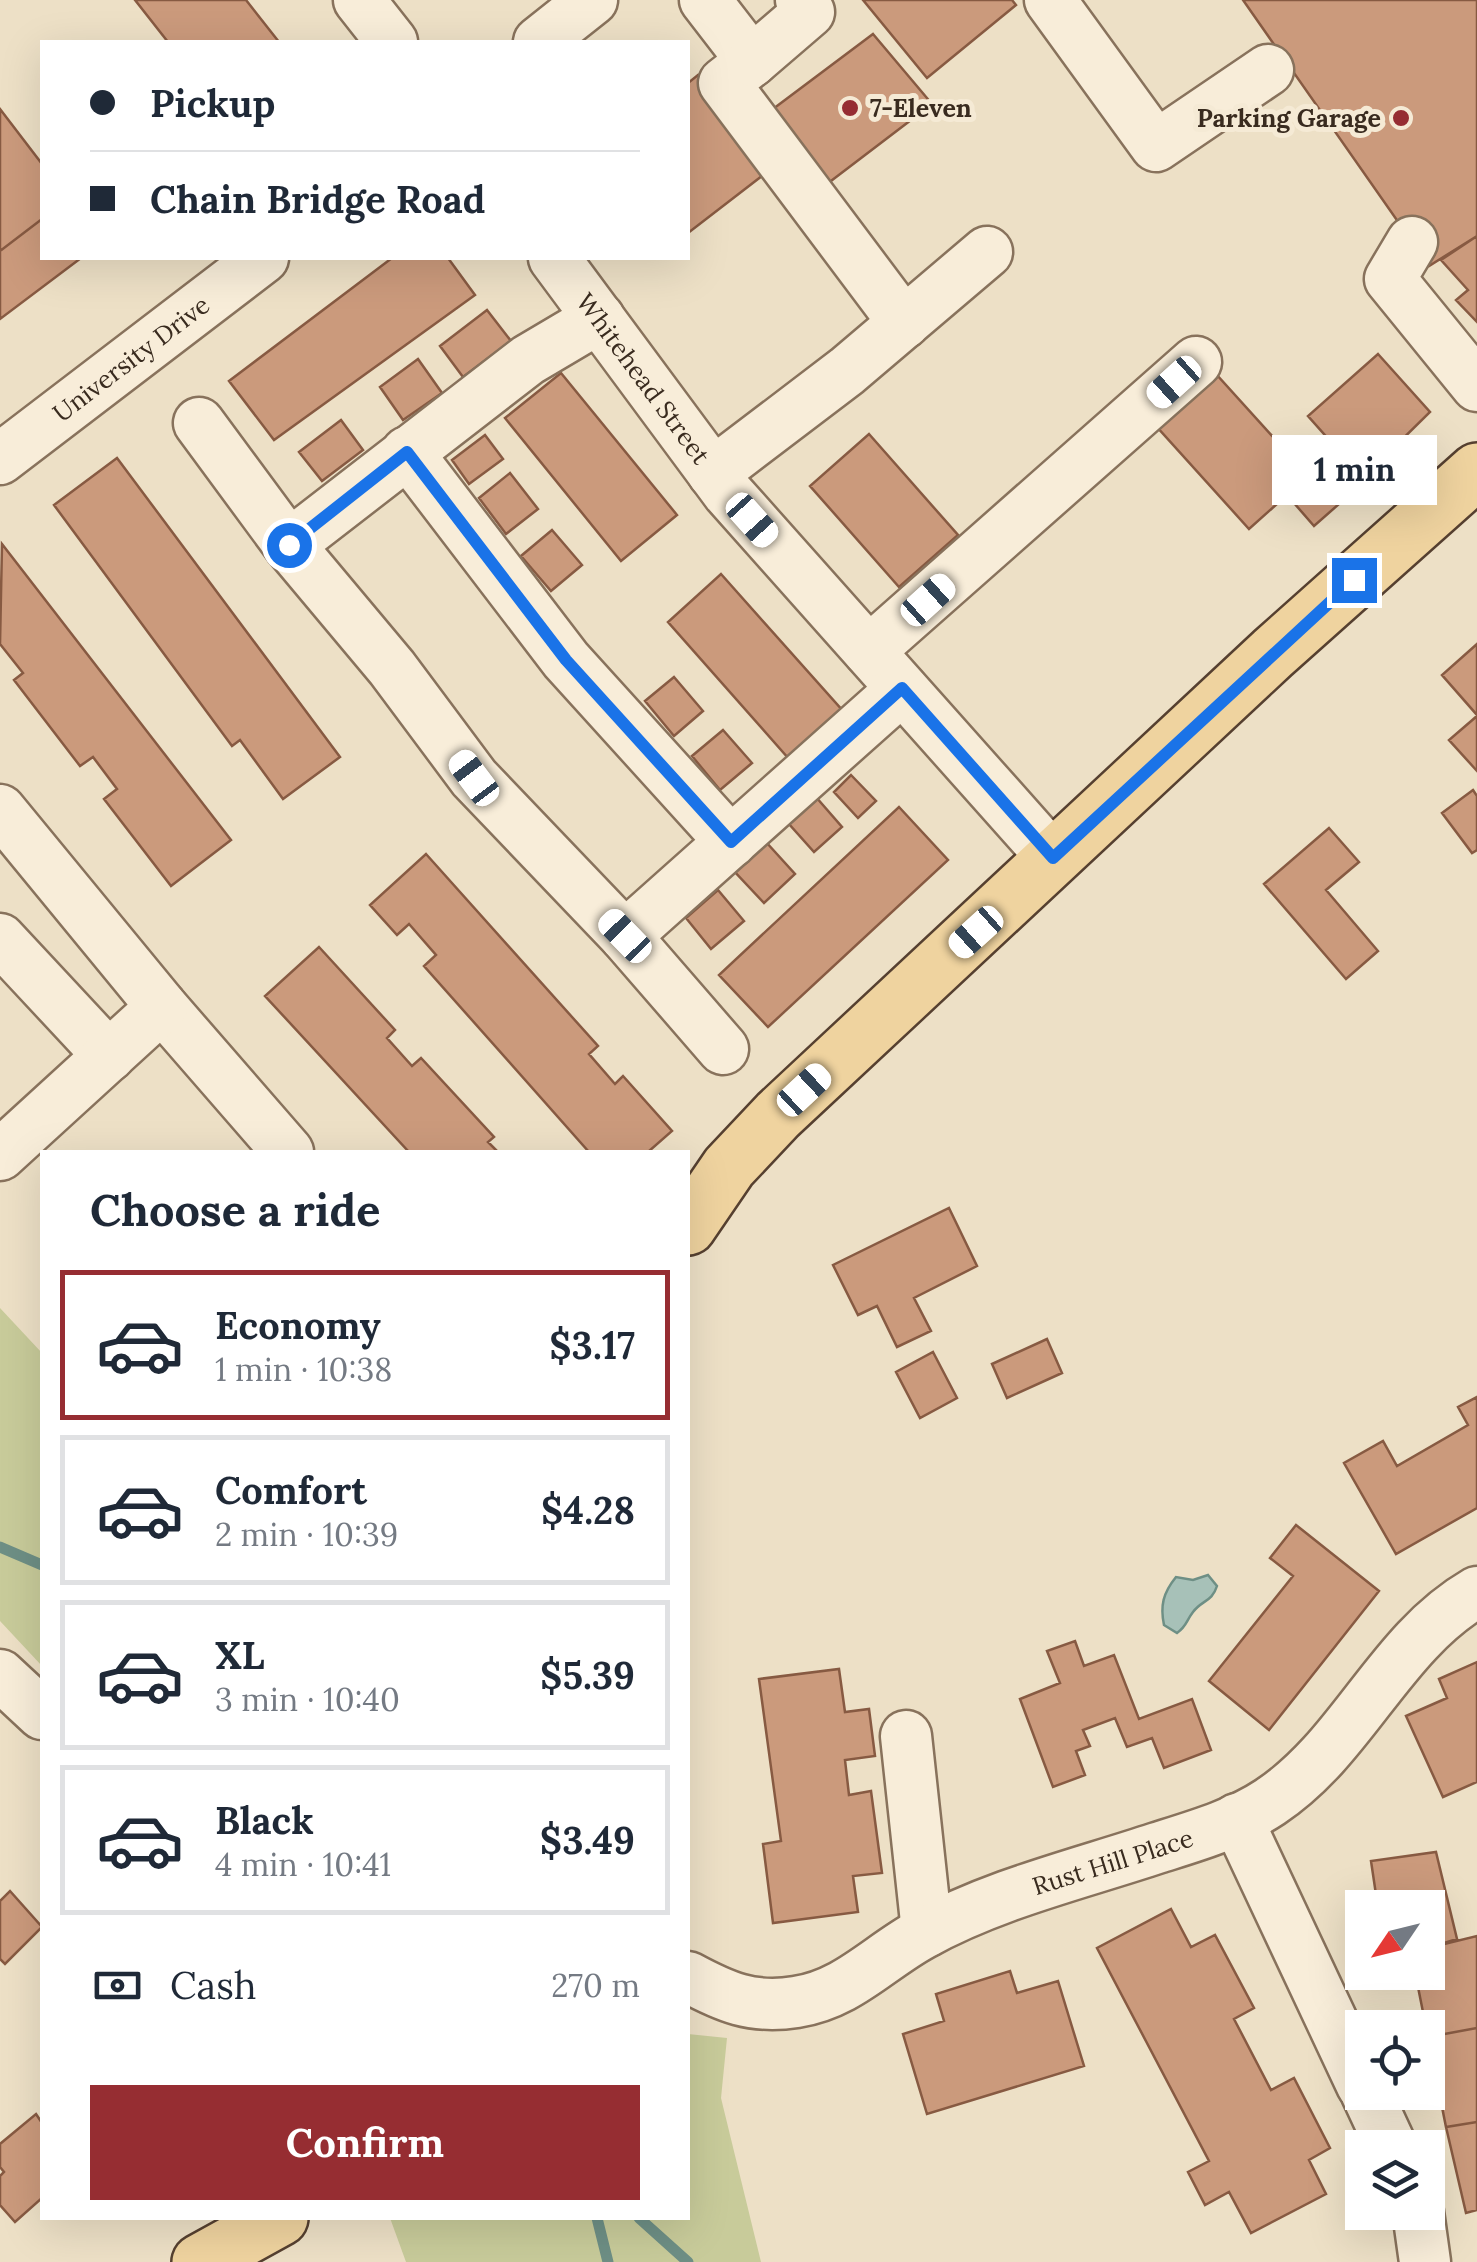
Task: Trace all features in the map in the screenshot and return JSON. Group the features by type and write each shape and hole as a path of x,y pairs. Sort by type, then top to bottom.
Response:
{"main road":[{"path":"690,1224 729,1167 778,1114 1274,652 1477,471"},
{"path":"192,2262 242,2220"},
{"path":"200,2262 276,2220"}],"street":[{"path":"360,0 390,40"},
{"path":"542,40 592,0"},
{"path":"705,0 752,61"},
{"path":"800,0 810,12 724,84 904,323"},
{"path":"1050,0 1156,146 1268,70"},
{"path":"1412,242 1390,279 1477,386"},
{"path":"713,473 847,372 987,252"},
{"name":"University Drive","path":"0,458 260,260"},
{"name":"Whitehead Street","path":"555,260 713,473 1053,858"},
{"path":"289,545 528,360 598,318"},
{"path":"869,651 1196,362"},
{"path":"199,423 289,545 392,668 474,778 625,936 723,1048"},
{"path":"407,452 566,660 731,842"},
{"path":"625,936 902,688"},
{"path":"0,810 162,1008 286,1150"},
{"path":"0,939 109,1056"},
{"path":"0,1155 162,1008"},
{"name":"Rust Hill Place","path":"690,1978 727,1999 793,2003 847,1986 927,1931 971,1910 1192,1837 1270,1802 1339,1737 1408,1647 1444,1614 1477,1592"},
{"path":"0,1675 40,1712"},
{"path":"906,1736 927,1931"},
{"path":"1237,1818 1345,2048"},
{"path":"1421,2230 1425,2262"}],"green space":[{"path":"0,1308 40,1351 40,1664 0,1621"},
{"path":"690,2034 727,2038 721,2098 761,2262 406,2262 391,2220 690,2220"}],"water":[{"path":"1208,1575 1217,1586 1185,1626 1177,1633 1164,1625 1164,1600 1176,1577 1193,1580"}],"building":[{"path":"135,0 246,0 277,40 166,40"},
{"path":"863,0 1012,0 1016,5 927,78"},
{"name":"Parking Garage","path":"1243,0 1477,0 1477,236 1429,266"},
{"name":"7-Eleven","path":"873,34 932,104 827,184 769,112"},
{"path":"698,75 771,169 690,231 690,81"},
{"path":"0,109 40,161 40,221 0,251"},
{"path":"40,221 40,260 78,260 0,319 0,251"},
{"path":"1477,236 1477,322 1456,300 1468,290 1441,260"},
{"path":"389,260 449,260 475,295 274,440 229,381"},
{"path":"487,310 511,341 463,377 440,346"},
{"path":"1378,354 1430,412 1370,471 1373,474 1314,526 1287,495 1249,529 1157,427 1216,374 1302,469 1331,442 1308,416"},
{"path":"418,359 442,393 403,420 380,387"},
{"path":"561,373 677,515 621,561 505,418"},
{"path":"341,420 363,450 322,481 299,452"},
{"path":"869,434 958,535 899,587 810,486"},
{"path":"485,435 503,459 469,484 452,460"},
{"path":"117,458 340,757 283,799 240,740 232,746 54,505"},
{"path":"510,473 538,509 506,534 479,498"},
{"path":"552,530 582,565 551,591 521,556"},
{"path":"2,544 231,840 171,886 104,799 117,789 93,757 80,766 14,680 23,673 0,644"},
{"path":"721,574 843,711 789,759 668,622"},
{"path":"1477,644 1477,715 1442,675"},
{"path":"674,677 703,711 674,736 645,701"},
{"path":"1477,716 1477,771 1449,740"},
{"path":"723,730 752,763 720,790 692,756"},
{"path":"851,775 876,801 858,818 834,792"},
{"path":"809,789 842,827 814,852 781,815"},
{"path":"1473,790 1477,796 1477,850 1472,853 1442,813"},
{"path":"899,807 948,860 768,1027 719,975"},
{"path":"1329,828 1359,862 1326,890 1378,951 1346,979 1264,884"},
{"path":"766,842 795,874 764,903 734,871"},
{"path":"426,854 598,1046 589,1054 615,1084 623,1076 672,1131 650,1150 587,1150 424,966 436,955 409,924 397,935 370,905"},
{"path":"718,890 744,921 711,949 686,918"},
{"path":"319,947 395,1030 387,1038 412,1066 421,1058 494,1137 488,1142 496,1150 407,1150 265,996"},
{"path":"949,1208 977,1266 914,1298 931,1331 897,1347 877,1306 858,1315 833,1265"},
{"path":"1047,1339 1062,1373 1007,1398 992,1364"},
{"path":"933,1352 957,1398 920,1418 896,1372"},
{"path":"1477,1397 1477,1508 1396,1554 1344,1463 1383,1441 1397,1466 1468,1425 1458,1407"},
{"path":"1296,1525 1379,1591 1269,1730 1209,1681 1293,1576 1270,1558"},
{"path":"1075,1641 1084,1666 1114,1655 1139,1719 1192,1699 1211,1750 1164,1768 1152,1738 1127,1747 1115,1718 1083,1730 1090,1746 1076,1751 1085,1775 1053,1787 1020,1699 1060,1683 1047,1651"},
{"path":"1477,1662 1477,1782 1443,1797 1406,1716 1447,1698 1439,1679"},
{"path":"839,1669 845,1712 869,1709 875,1756 845,1760 849,1795 871,1791 882,1873 853,1876 858,1912 773,1923 763,1844 781,1841 759,1679"},
{"path":"1436,1852 1457,1939 1445,1943 1445,1890 1375,1890 1371,1861"},
{"path":"10,1891 40,1925 5,1964 0,1959 0,1901"},
{"path":"1171,1909 1191,1947 1215,1935 1254,2008 1234,2019 1271,2090 1294,2078 1330,2148 1309,2160 1326,2194 1251,2233 1229,2192 1205,2205 1188,2172 1209,2161 1097,1948"},
{"path":"1477,1936 1477,2028 1445,2034 1445,2010 1423,2010 1419,1990 1445,1990 1445,1944"},
{"path":"1010,1971 1017,1993 1058,1981 1084,2066 927,2114 903,2034 944,2021 936,1994"},
{"path":"1477,2028 1477,2122 1446,2127 1443,2110 1445,2034"},
{"path":"36,2114 40,2120 40,2200 15,2222 0,2205 0,2176 4,2172 0,2167 0,2144"},
{"path":"1477,2122 1477,2210 1466,2213 1446,2127"}],"waterway":[{"path":"0,1547 40,1564"},
{"path":"598,2220 608,2262"},
{"path":"641,2220 688,2262"}],"place":[{"name":"7-Eleven","path":"850,108"},
{"name":"Parking Garage","path":"1401,118"}],"route":[{"path":"289,545 407,452 566,660 731,842 902,688 1053,858 1354,580"}]}
